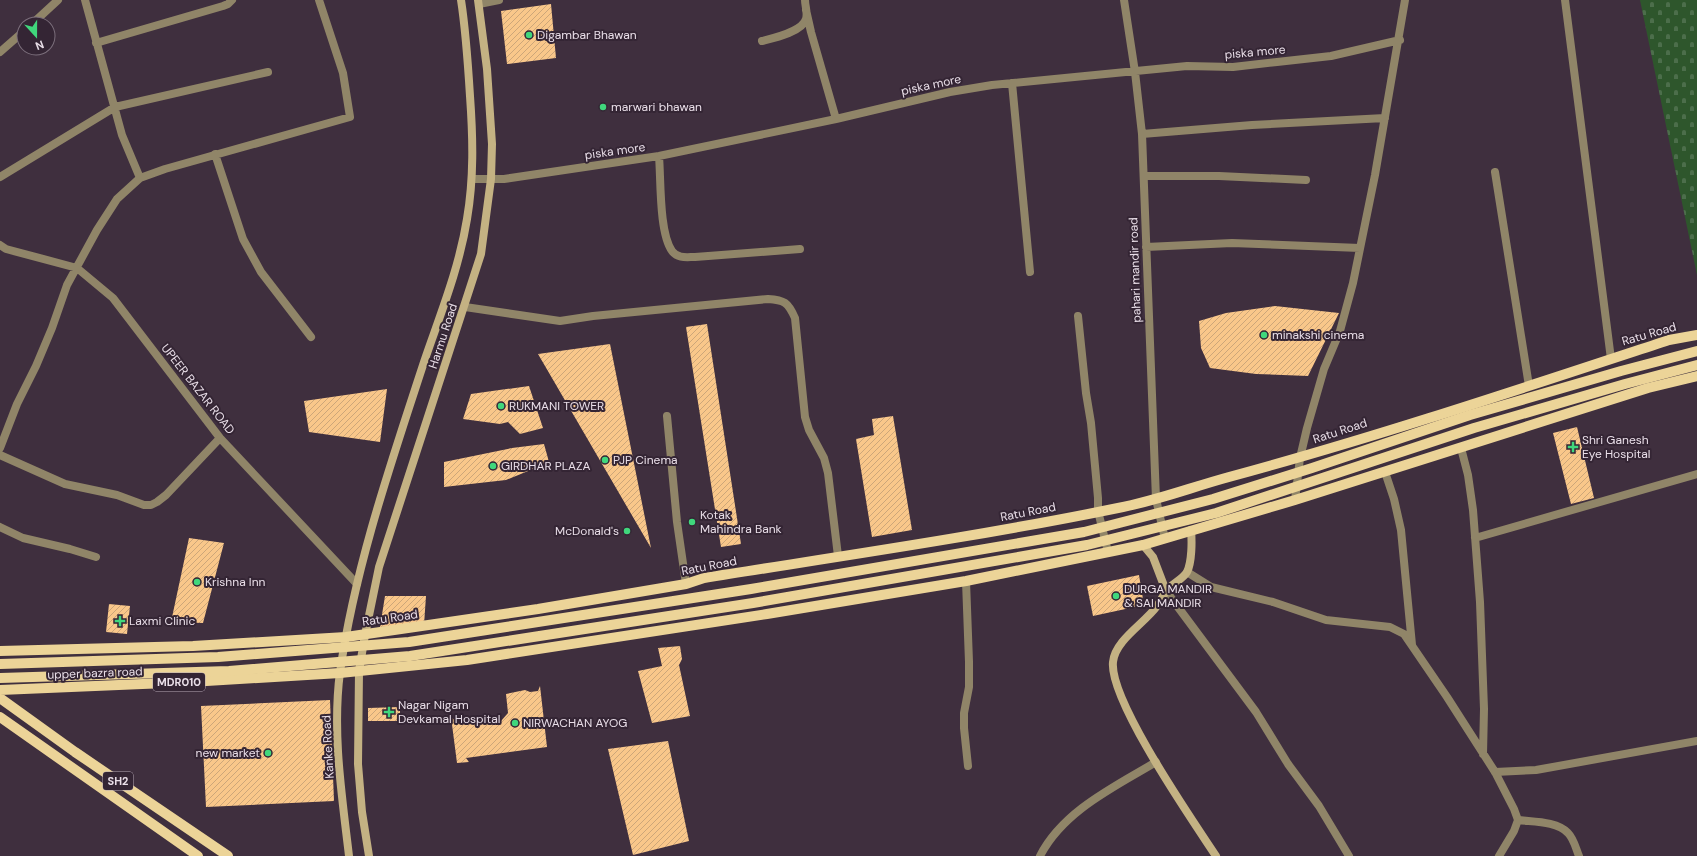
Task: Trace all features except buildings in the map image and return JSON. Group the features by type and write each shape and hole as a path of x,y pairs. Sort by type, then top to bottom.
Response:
{"main road":[{"name":"Harmu Road","path":"346,637 357,584 377,511 419,376 452,285 467,219 473,166 473,138 468,64 461,0"},
{"name":"Harmu Road","path":"358,671 379,567 465,307 481,254 491,179 492,144 487,69 478,2"},
{"name":"Ratu Road","path":"346,637 538,609 686,584 704,578 838,556 945,541 1098,511 1117,509 1156,499 1208,482 1300,458 1669,340 1697,334"},
{"path":"0,664 218,656 409,642 750,589 1084,532 1213,499 1312,468 1470,415 1621,371 1697,351"},
{"path":"0,678 229,671 410,656 753,603 1087,545 1216,512 1481,426 1625,384 1697,365"},
{"path":"369,856 362,812 358,764 358,671 467,660 767,614 966,582 1143,545 1295,500 1648,388 1697,376"},
{"path":"1191,530 1192,544 1187,572 1166,591 1157,607 1117,649 1113,663 1116,682 1124,706 1156,762 1216,856"},
{"path":"1143,545 1153,557 1166,591"},
{"name":"upper bazra road","path":"0,651 194,646 346,637"},
{"name":"Kanke Road","path":"346,637 340,673 337,722 342,792 349,856"},
{"name":"upper bazra road","path":"0,690 190,682 358,671"},
{"name":"SH2","path":"0,698 75,752 228,856"},
{"name":"SH2","path":"0,717 198,856"}],"street":[{"path":"41,16 58,0"},
{"path":"85,0 122,135 140,178"},
{"path":"96,43 223,6 232,0"},
{"path":"0,448 17,404 47,340 68,285 97,230 117,199 140,178 165,169 350,117 343,73 319,0"},
{"path":"478,2 499,0"},
{"path":"804,0 811,32 836,119"},
{"name":"pahari mandir road","path":"1124,0 1136,72 1142,134 1156,499 1165,539"},
{"path":"1295,500 1300,458 1307,428 1324,369 1340,331 1354,283 1376,175 1400,40 1405,0"},
{"path":"1564,0 1611,359"},
{"path":"762,41 790,32 802,25 806,19 806,10"},
{"path":"0,52 16,38"},
{"name":"piska more","path":"472,179 504,179 659,156 836,119 950,92 1012,83 1187,66 1233,67 1331,56 1400,40"},
{"path":"0,177 115,107 268,72"},
{"path":"1012,83 1030,272"},
{"path":"1142,134 1252,125 1385,118"},
{"path":"216,154 243,239 262,272 311,337"},
{"path":"659,156 662,214 666,237 673,252 680,257 800,249"},
{"path":"1495,172 1529,386"},
{"path":"1144,176 1219,176 1306,180"},
{"path":"1146,247 1232,243 1360,248"},
{"name":"UPEER BAZAR ROAD","path":"0,245 6,249 77,268 113,298 220,438 357,584"},
{"path":"465,307 560,321 768,299 781,300 790,307 795,318 805,417 809,430 824,458 828,473 838,556"},
{"path":"1078,316 1092,431 1098,511 1108,552"},
{"path":"667,416 677,522 686,584"},
{"path":"0,455 65,484 117,495 144,505 157,502 166,495 220,438"},
{"path":"1461,448 1468,475 1473,510 1483,650 1483,754"},
{"path":"1385,472 1394,499 1401,530 1412,646"},
{"path":"1475,538 1697,474"},
{"path":"0,527 22,538 70,549 96,558"},
{"path":"1187,572 1211,587 1273,602 1326,620 1390,626 1404,634 1495,772 1514,809 1518,820 1514,831 1499,856"},
{"path":"966,582 969,688 964,713 964,728 968,766"},
{"path":"1166,591 1256,712 1288,764 1319,806 1349,856"},
{"path":"1495,772 1536,770 1697,740"},
{"path":"1040,856 1051,838 1066,821 1095,798 1156,762"},
{"path":"1518,820 1551,824 1563,828 1570,834 1578,856"}],"green space":[{"path":"1640,0 1697,0 1697,275"}],"place":[{"name":"Digambar Bhawan","path":"529,35"},
{"name":"marwari bhawan","path":"603,107"},
{"name":"minakshi cinema","path":"1264,335"},
{"name":"RUKMANI TOWER","path":"501,406"},
{"name":"Shri Ganesh Eye Hospital","path":"1573,447"},
{"name":"PJP Cinema","path":"605,460"},
{"name":"GIRDHAR PLAZA","path":"493,466"},
{"name":"Kotak Mahindra Bank","path":"692,522"},
{"name":"McDonald's","path":"627,531"},
{"name":"Krishna Inn","path":"197,582"},
{"name":"DURGA MANDIR & SAI MANDIR","path":"1116,596"},
{"name":"Laxmi Clinic","path":"120,621"},
{"name":"Nagar Nigam Devkamal Hospital","path":"389,712"},
{"name":"NIRWACHAN AYOG","path":"515,723"},
{"name":"new market","path":"268,753"}]}
